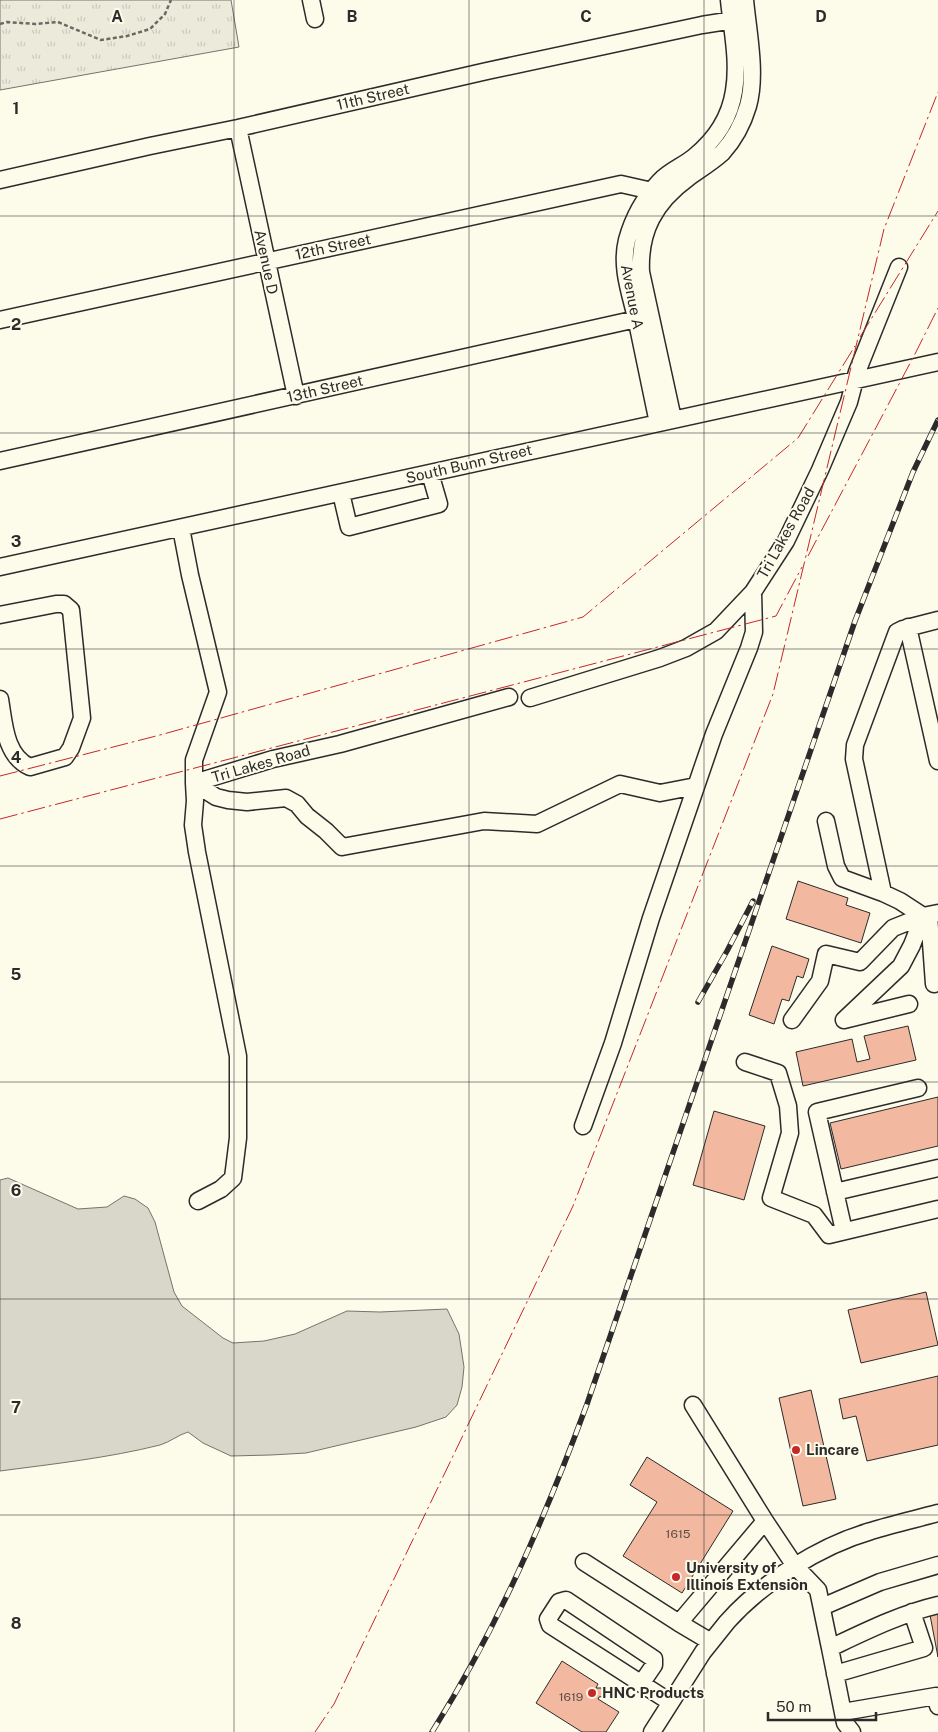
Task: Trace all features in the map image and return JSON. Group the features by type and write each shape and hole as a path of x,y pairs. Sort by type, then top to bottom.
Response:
{"street":[{"path":"311,0 315,19"},
{"name":"Avenue A","path":"665,421 643,318 640,272 641,248 646,229 655,210 658,195 682,182 721,153 741,125 748,105 752,60 739,20 729,0"},
{"name":"Avenue A","path":"739,20 745,0"},
{"name":"11th Street","path":"0,180 487,71 702,25 739,20"},
{"name":"Avenue D","path":"238,128 296,396"},
{"name":"12th Street","path":"0,320 620,184 658,195"},
{"name":"Tri Lakes Road","path":"530,698 660,658 686,648 716,630 753,592 786,541 840,426 857,372 899,267"},
{"name":"13th Street","path":"0,461 643,318"},
{"name":"South Bunn Street","path":"0,567 938,362"},
{"path":"341,493 349,527 439,504 430,473"},
{"path":"181,528 190,575 218,692 194,760 194,783 216,797 247,802 286,798 297,804 307,816 342,847 484,821 537,824 620,784 660,792 696,786"},
{"path":"583,1126 613,1043 651,918 714,734 754,632 753,592"},
{"path":"0,615 56,604 64,604 71,610 82,718 71,748 65,757 30,768 21,764 14,756 7,738 0,699"},
{"path":"883,893 854,759 855,745 897,632 908,627 938,620"},
{"path":"908,627 934,720 938,761"},
{"name":"Tri Lakes Road","path":"198,1201 221,1189 233,1178 238,1138 238,1056 197,852 193,825 194,783 273,759 340,744 509,697"},
{"path":"826,821 836,866 842,878 883,893 930,915"},
{"path":"930,915 934,984"},
{"path":"909,1004 844,1020 901,966 930,915"},
{"path":"792,1020 820,981 826,954 860,962 893,928 930,915"},
{"path":"745,1062 778,1073 788,1106 790,1133 771,1198 814,1215 836,1233"},
{"path":"836,1233 835,1192 817,1112 918,1088"},
{"path":"835,1192 938,1168"},
{"path":"836,1233 938,1209"},
{"path":"693,1405 795,1566 818,1590 845,1723 852,1732"},
{"path":"652,1732 711,1642 728,1622 745,1605 795,1566 835,1544 870,1531 938,1513"},
{"path":"679,1623 765,1521"},
{"path":"584,1562 711,1642"},
{"path":"822,1607 880,1582 938,1565"},
{"path":"641,1684 654,1665 654,1659 566,1600 559,1602 548,1619 550,1625 641,1684 670,1702"},
{"path":"830,1648 885,1622 938,1605"},
{"path":"835,1674 924,1648 912,1612"},
{"path":"843,1712 936,1696 938,1706"}],"path":[{"path":"0,24 7,22 35,24 58,22 101,40 150,29 165,14 171,0"}],"green space":[{"path":"0,0 231,0 239,47 0,90"}],"shaded area":[{"path":"8,1178 78,1209 107,1207 124,1196 135,1199 148,1208 155,1222 174,1292 182,1306 223,1338 233,1343 264,1341 295,1334 347,1311 380,1312 447,1309 459,1334 464,1367 462,1387 457,1405 446,1417 416,1427 306,1453 231,1456 203,1443 188,1432 164,1444 121,1454 0,1471 0,1180"}],"building":[{"path":"798,881 848,898 846,905 870,913 861,943 786,919"},
{"path":"772,946 809,959 803,978 797,976 789,1001 782,999 774,1024 749,1015"},
{"path":"908,1026 916,1060 803,1086 796,1052 852,1039 857,1062 870,1059 864,1036"},
{"path":"938,1097 938,1146 841,1169 830,1123"},
{"path":"714,1111 765,1126 744,1200 693,1185"},
{"path":"926,1292 938,1345 861,1363 848,1310"},
{"path":"938,1376 938,1445 867,1461 856,1416 843,1419 839,1399"},
{"path":"811,1390 836,1499 803,1506 779,1398"},
{"path":"647,1457 733,1511 682,1593 623,1556 657,1502 630,1485"},
{"path":"938,1614 938,1657 930,1615"},
{"path":"562,1661 598,1684 596,1688 603,1688 605,1696 598,1699 619,1712 606,1732 582,1732 536,1703"}],"railway":[{"path":"432,1732 456,1693 499,1613 537,1531 571,1447 855,621 913,472 938,420"},
{"path":"698,1002 753,901"}],"power":[{"path":"315,1732 334,1704 573,1206 773,694 884,229 938,92"},
{"path":"860,337 938,211"},
{"path":"808,556 938,308"},
{"path":"0,776 160,735 583,617 798,438 855,346"},
{"path":"0,819 776,616 802,567"}],"place":[{"name":"Lincare","path":"796,1450"},
{"name":"University of Illinois Extension","path":"676,1577"},
{"name":"HNC Products","path":"592,1693"}]}
